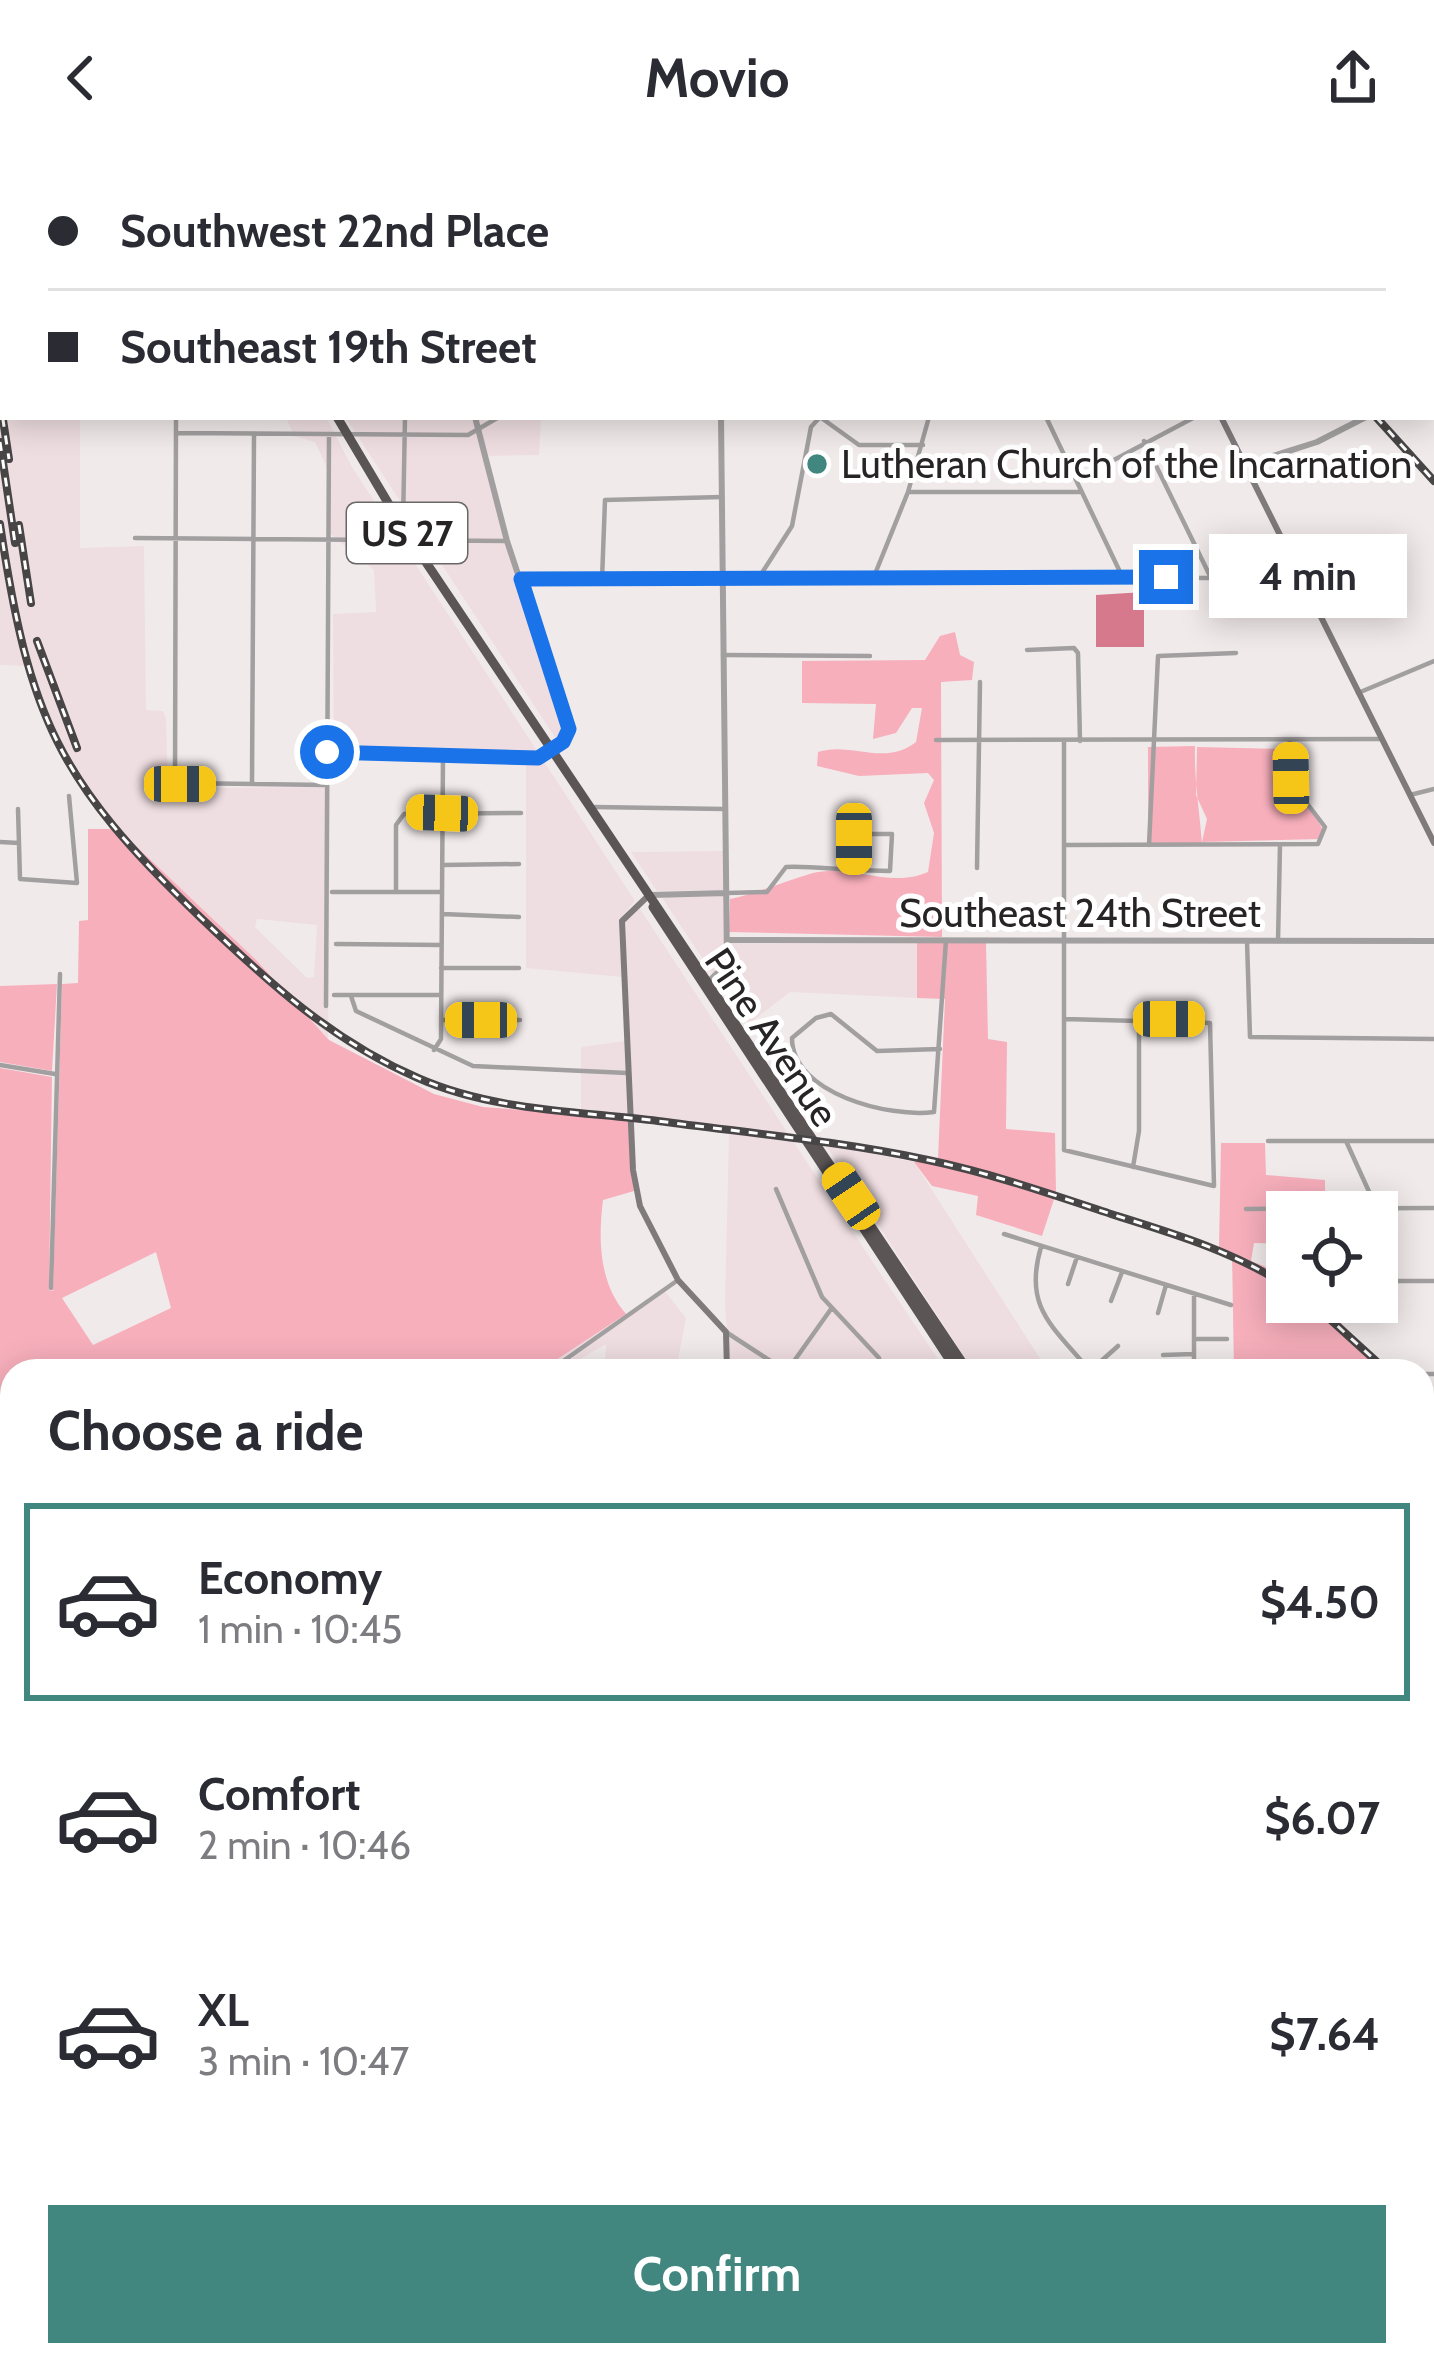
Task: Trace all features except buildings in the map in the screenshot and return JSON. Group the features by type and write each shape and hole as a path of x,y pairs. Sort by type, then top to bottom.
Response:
{"highway":[{"name":"Pine Avenue","path":"339,420 412,541 932,1326"},
{"name":"US 27","path":"932,1326 950,1359"},
{"name":"US 27","path":"932,1326 958,1359"}],"main road":[{"path":"1222,420 1434,843"},
{"path":"648,896 622,920 640,1206 678,1280 726,1332 727,1359"}],"street":[{"path":"176,420 175,783 326,785"},
{"path":"404,528 405,420"},
{"path":"327,752 538,758 552,751 569,729 507,542 476,420"},
{"path":"177,433 468,435 493,420"},
{"path":"706,984 724,971 727,940 722,420"},
{"path":"760,576 792,526 811,427 817,420"},
{"path":"824,420 859,445 923,446"},
{"path":"875,574 908,492 927,420"},
{"path":"1048,420 1122,576"},
{"path":"1078,478 1189,420"},
{"path":"1245,465 1317,442 1360,420"},
{"path":"326,1006 329,434"},
{"path":"252,784 254,435"},
{"path":"1144,441 1210,578"},
{"path":"908,492 1084,491"},
{"path":"602,580 605,500 722,496"},
{"path":"135,538 507,542"},
{"path":"521,579 723,580 875,574 1210,578 1284,543"},
{"path":"1028,650 1074,648 1078,653 1080,741"},
{"path":"1149,845 1152,741 1157,734 1162,653 1236,653"},
{"path":"723,655 870,656"},
{"path":"1358,693 1434,661"},
{"path":"977,868 980,682"},
{"path":"936,740 1381,739"},
{"path":"1064,741 1064,1150 1214,1186 1210,1023 1065,1019"},
{"path":"1064,845 1318,844 1325,838 1313,806 1293,785 1290,742"},
{"path":"434,1050 441,1020 443,755"},
{"path":"1410,795 1434,789"},
{"path":"18,808 20,879 77,883 69,796"},
{"path":"589,807 725,809"},
{"path":"396,892 399,818 521,813"},
{"path":"648,896 767,892 786,867 854,870 890,871 892,834 856,834 854,870"},
{"path":"0,842 19,842"},
{"path":"1278,940 1280,845"},
{"path":"443,865 520,865"},
{"path":"332,892 442,892"},
{"path":"442,914 520,917"},
{"name":"Southeast 24th Street","path":"727,940 1434,940"},
{"path":"940,1049 877,1051 831,1014 816,1018 792,1038 792,1048 810,1073 838,1096 870,1108 934,1112 940,1049 946,940"},
{"path":"1247,941 1250,1037 1434,1039"},
{"path":"336,944 441,944"},
{"path":"441,968 519,968"},
{"path":"51,1288 60,974"},
{"path":"334,995 440,995"},
{"path":"351,996 356,1011 434,1050 495,1070 630,1073"},
{"path":"1133,1167 1139,1131 1139,1019"},
{"path":"441,1020 520,1020"},
{"path":"0,1065 55,1074"},
{"path":"1268,1141 1434,1141"},
{"path":"1346,1142 1369,1191"},
{"path":"776,1189 812,1280 831,1309 879,1358"},
{"path":"1398,1208 1434,1208"},
{"path":"1246,1209 1266,1209"},
{"path":"1004,1234 1231,1305"},
{"path":"1041,1246 1033,1276 1037,1306 1080,1359"},
{"path":"1068,1285 1077,1257"},
{"path":"1111,1300 1122,1271"},
{"path":"566,1359 678,1280"},
{"path":"1398,1281 1434,1281"},
{"path":"1158,1313 1166,1285"},
{"path":"1194,1294 1194,1359"},
{"path":"795,1359 831,1309"},
{"path":"726,1332 768,1359"},
{"path":"1194,1340 1227,1339"},
{"path":"1103,1359 1118,1346"},
{"path":"1163,1355 1194,1354"}],"shaded area":[{"path":"0,420 80,420 80,548 144,546 146,710 163,711 166,719 168,788 330,787 328,1038 122,832 89,792 65,754 30,666 0,665","holes":["257,919 317,925 314,977 307,978 255,927"]},
{"path":"287,420 328,420 352,467 635,901 619,920 622,977 526,968 526,761 334,760 333,614 376,612 374,570 329,533 328,470 315,442 294,436"},
{"path":"347,420 474,420 505,542 566,729 558,742"},
{"path":"479,420 541,420 539,455 485,456"},
{"path":"1144,592 1144,647 1096,647 1096,595"},
{"path":"955,632 960,655 974,662 972,680 941,682 942,937 729,932 730,899 813,873 842,871 899,878 928,872 934,833 924,803 934,780 928,773 859,776 817,766 818,752 830,749 892,753 904,749 916,742 922,708 912,708 896,733 873,739 876,704 802,703 802,661 925,660 940,636"},
{"path":"1195,746 1202,845 1148,844 1148,747"},
{"path":"1197,747 1287,749 1290,775 1323,830 1320,839 1202,842 1207,819 1196,795"},
{"path":"88,829 118,829 256,960 329,1040 434,1094 483,1107 628,1118 634,1191 603,1200 601,1230 610,1289 626,1314 558,1359 0,1359 0,1068 52,1077 49,1290 53,1291 62,984 78,983 79,921 88,920","holes":["156,1252 171,1308 93,1345 62,1298"]},
{"path":"723,851 724,890 657,891 631,852"},
{"path":"661,896 724,896 724,964 714,976"},
{"path":"638,906 938,1359 729,1359 725,1304 729,1133 633,1119 625,921"},
{"path":"729,943 917,943 917,998 790,992 746,1026 717,981 729,966"},
{"path":"917,943 986,943 988,1039 1007,1042 1006,1129 1055,1133 1056,1193 1042,1236 976,1215 978,1196 932,1186 914,1162 938,1158 945,999 917,998"},
{"path":"57,984 52,1071 0,1062 0,986"},
{"path":"625,1041 628,1118 581,1114 581,1047"},
{"path":"1221,1143 1265,1143 1266,1175 1325,1180 1325,1191 1266,1191 1266,1243 1254,1243 1251,1261 1266,1267 1266,1323 1341,1323 1377,1359 1234,1359 1232,1254 1219,1247"},
{"path":"825,1144 914,1162 1040,1359 966,1359"},
{"path":"664,1290 686,1318 678,1359 605,1359 606,1344 580,1359 557,1359"}],"railway":[{"path":"3,420 9,459"},
{"path":"1379,420 1434,481"},
{"path":"0,442 15,543"},
{"path":"0,524 11,591 39,698 82,784 113,826 200,917 276,986 357,1046 418,1078 476,1097 827,1142 974,1171 1202,1244 1266,1274"},
{"path":"19,525 31,603"},
{"path":"37,641 77,748"},
{"path":"1334,1323 1374,1359"}],"place":[{"name":"Lutheran Church of the Incarnation","path":"817,464"}],"route":[{"path":"327,752 538,758 563,742 569,729 521,579 723,580 875,574 1166,577"}]}
